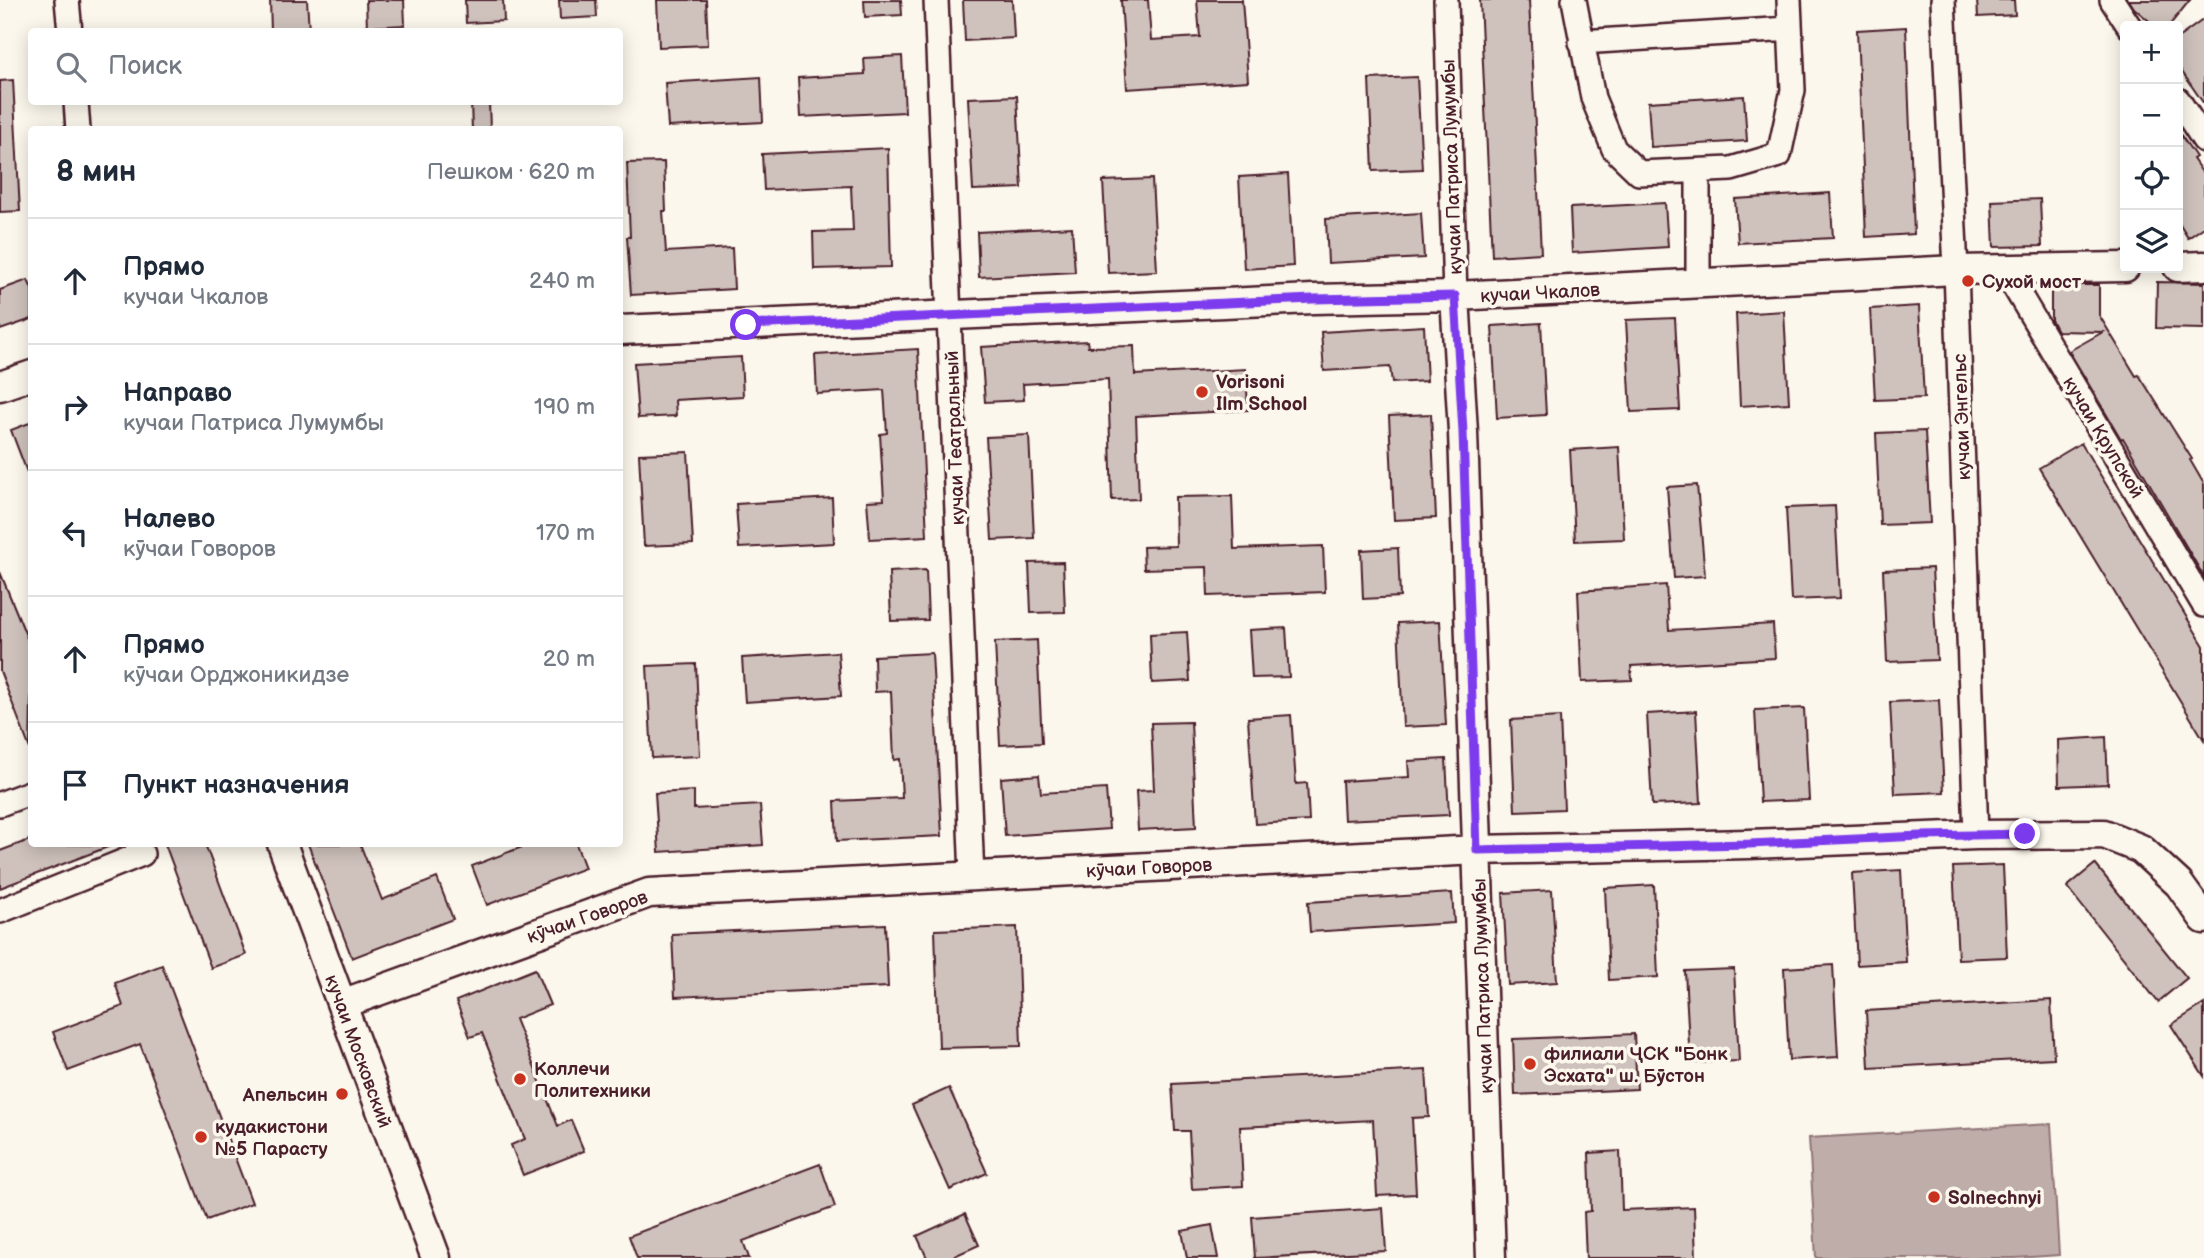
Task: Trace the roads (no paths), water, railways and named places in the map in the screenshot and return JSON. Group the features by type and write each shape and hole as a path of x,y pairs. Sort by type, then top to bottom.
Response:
{"street":[{"path":"67,0 70,28"},
{"name":"кучаи Театральный","path":"936,0 972,877"},
{"name":"кучаи Патриса Лумумбы","path":"1446,0 1491,1258"},
{"path":"1574,0 1593,99 1614,149 1639,173 1731,169 1779,155 1793,90 1789,0"},
{"name":"кучаи Энгельс","path":"1943,0 1956,270 1976,835"},
{"path":"2112,0 2126,21"},
{"path":"1581,41 1790,29"},
{"path":"76,105 78,126"},
{"path":"2183,108 2204,139"},
{"path":"1698,171 1698,284"},
{"path":"2183,267 2204,266"},
{"name":"кучаи Чкалов","path":"623,330 1313,299 1455,296 1956,270 2120,267"},
{"name":"кучаи Крупской","path":"2004,269 2204,605"},
{"path":"0,386 28,376"},
{"path":"0,804 28,794"},
{"name":"кӯчаи Говоров","path":"342,1004 649,893 1477,850 1749,844 1976,835 2104,834 2141,849 2179,884 2204,919"},
{"path":"0,911 142,854 138,847"},
{"name":"кучаи Московский","path":"283,847 436,1258"}],"place":[{"name":"Сухой мост","path":"1968,281"},
{"name":"Vorisoni Ilm School","path":"1202,392"},
{"name":"филиали ҶСК \"Бонк Эсхата\" ш. Бӯстон","path":"1530,1064"},
{"name":"Коллечи Политехники","path":"520,1079"},
{"name":"Апельсин","path":"342,1094"},
{"name":"кудакистони №5 Парасту","path":"201,1137"},
{"name":"Solnechnyi","path":"1934,1197"}]}
